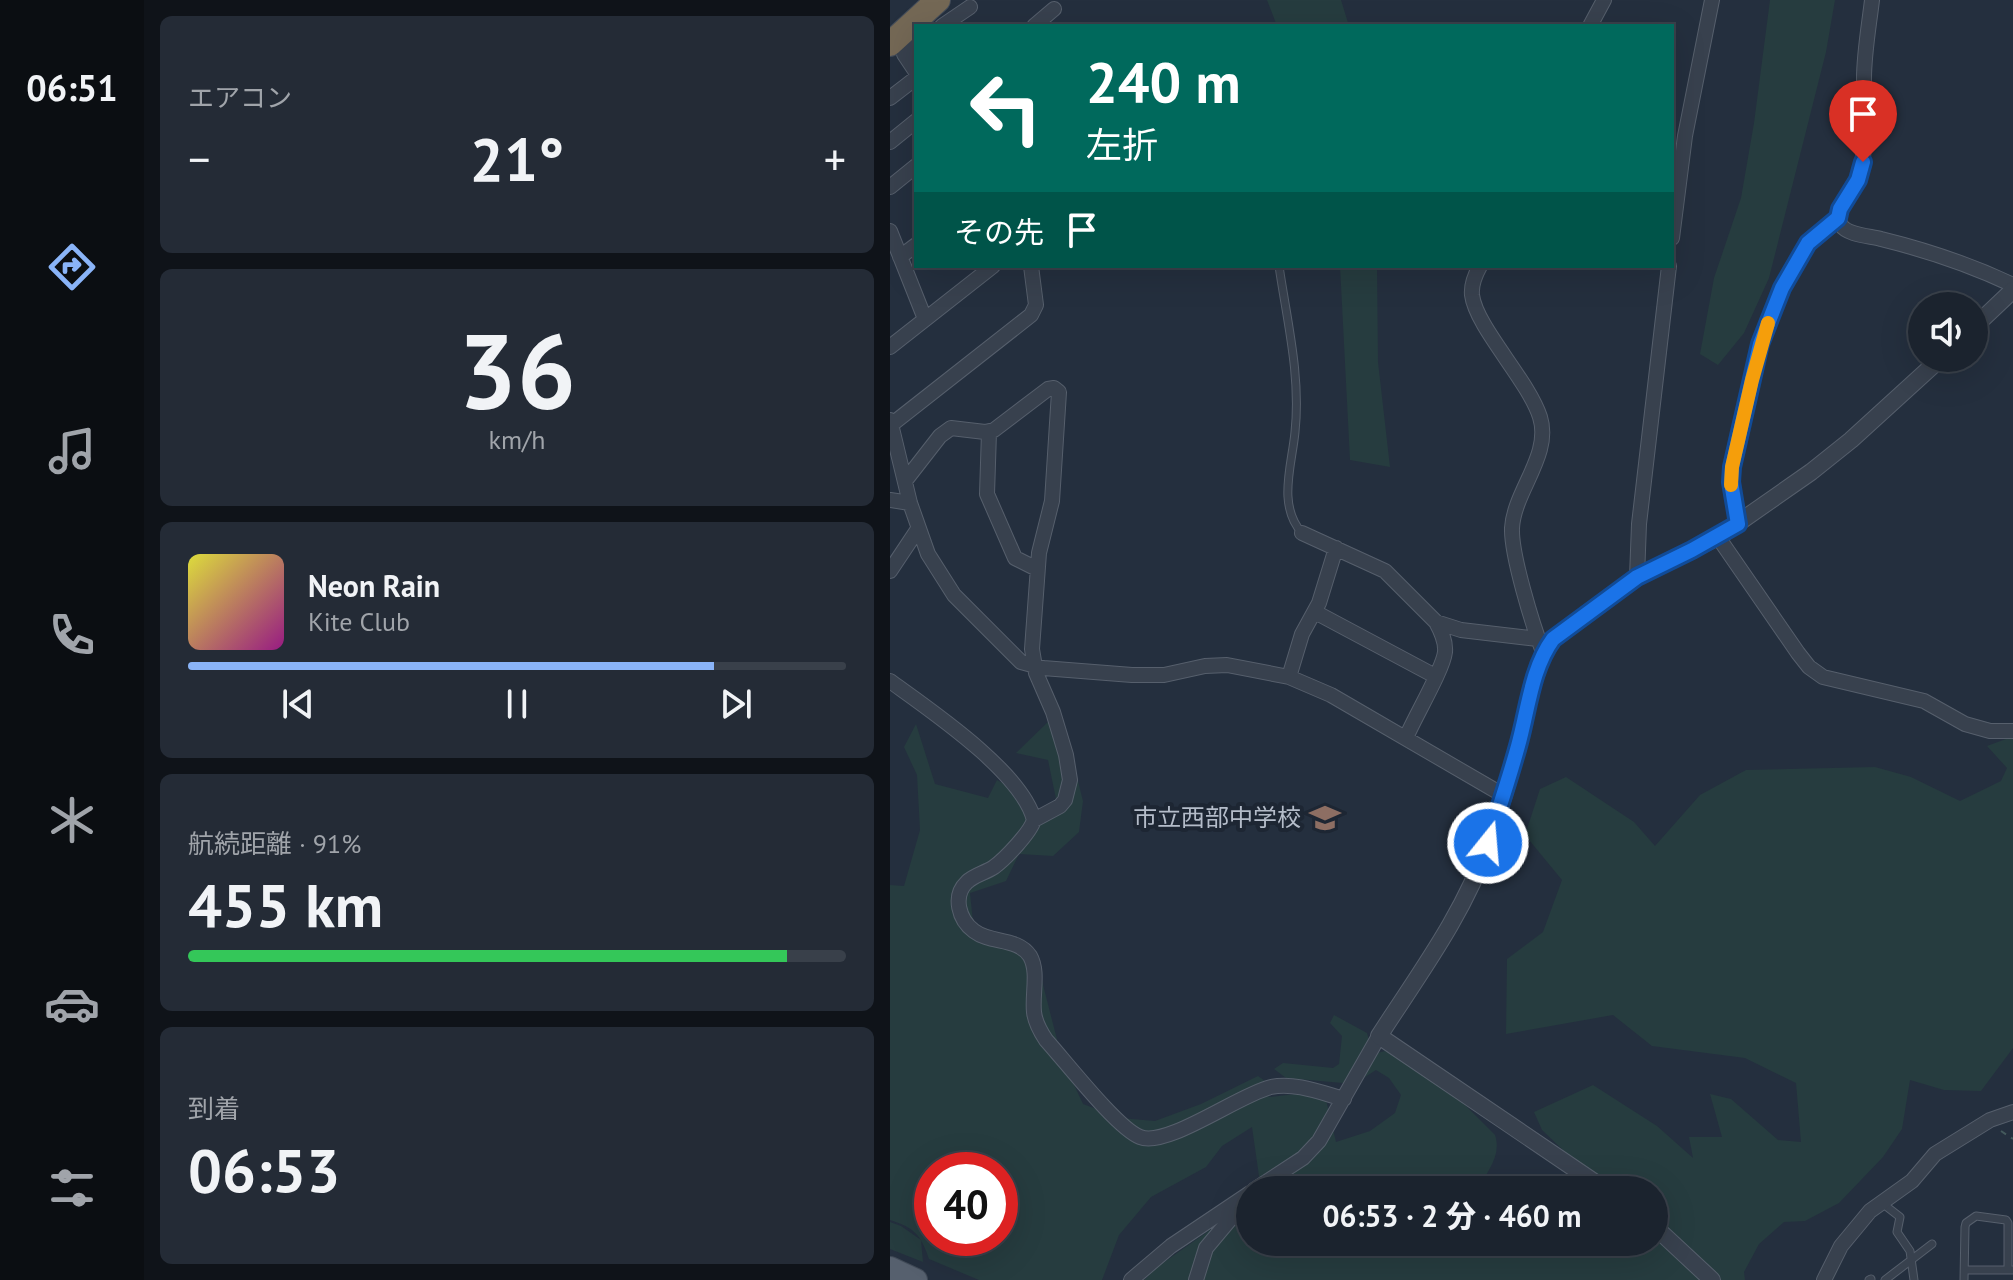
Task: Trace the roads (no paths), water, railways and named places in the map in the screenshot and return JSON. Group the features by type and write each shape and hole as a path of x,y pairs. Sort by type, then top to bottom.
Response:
{"highway":[{"path":"890,44 938,0"}],"main road":[{"path":"890,1268 916,1280"}],"street":[{"path":"916,24 947,0"},
{"path":"1591,24 1604,0"},
{"path":"1674,222 1685,136 1712,0"},
{"path":"1738,524 1731,482 1732,467 1760,344 1789,272 1808,243 1838,218 1840,209 1858,180 1863,162 1864,74 1872,0"},
{"path":"945,24 970,7"},
{"path":"1036,24 1054,9"},
{"path":"890,44 914,25"},
{"path":"914,46 904,54 914,72"},
{"path":"890,98 914,77"},
{"path":"890,142 914,123"},
{"path":"890,187 914,168"},
{"path":"1838,218 1845,229 1931,253 2013,288 1988,313"},
{"path":"890,231 925,319"},
{"path":"900,257 914,246"},
{"path":"890,347 990,268"},
{"path":"1031,268 1036,305 1031,315 891,428 918,529 934,566 954,595 1015,656 1035,667 1108,675 1164,675 1205,666 1227,665 1289,677 1331,695 1503,795"},
{"path":"1276,1176 1311,1150 1462,904 1485,851 1503,795 1541,646 1515,551 1512,528 1541,445 1541,421 1520,378 1474,304 1473,282 1479,268"},
{"path":"1637,577 1639,524 1669,268"},
{"path":"1436,622 1541,646 1637,577 1738,524 1843,447 1926,372"},
{"path":"905,481 940,436 951,428 989,432 1000,427 1048,389 1054,388 1059,392 1052,508 1040,544 1032,649 1035,667 1053,712 1070,780 1065,800 1060,806 1034,820 1029,830 994,867 966,883 959,894 958,905 975,932 1013,943 1025,950 1032,960 1034,1013 1046,1040 1124,1128 1143,1138 1169,1135 1273,1087 1309,1090 1344,1099"},
{"path":"989,432 988,499 1015,558 1037,569"},
{"path":"890,500 910,503"},
{"path":"890,571 918,529"},
{"path":"1302,533 1388,573 1436,622 1445,649 1406,738"},
{"path":"1718,537 1798,653 1809,667 1823,677 1924,701 1965,724 1990,731 2013,731"},
{"path":"1289,677 1302,634 1315,612 1336,548"},
{"path":"1315,612 1435,676"},
{"path":"890,681 996,765 1025,801 1034,820"},
{"path":"1379,1036 1585,1176"},
{"path":"1824,1280 1841,1246 1880,1202 1912,1181 1935,1154 1990,1120 2013,1112"},
{"path":"1131,1280 1171,1246 1236,1203"},
{"path":"1196,1280 1206,1248 1236,1211"},
{"path":"1668,1239 1712,1280"}],"lane":[{"path":"1279,268 1293,349 1297,399 1288,482 1289,503 1292,519 1302,533"},
{"path":"1880,1202 1899,1215 1897,1232 1913,1259 1914,1280"},
{"path":"1964,1280 1966,1223 1976,1216 2006,1220 2010,1270 1965,1270"},
{"path":"1885,1280 1932,1244"}],"place":[{"name":"市立西部中学校","path":"1325,818"}]}
